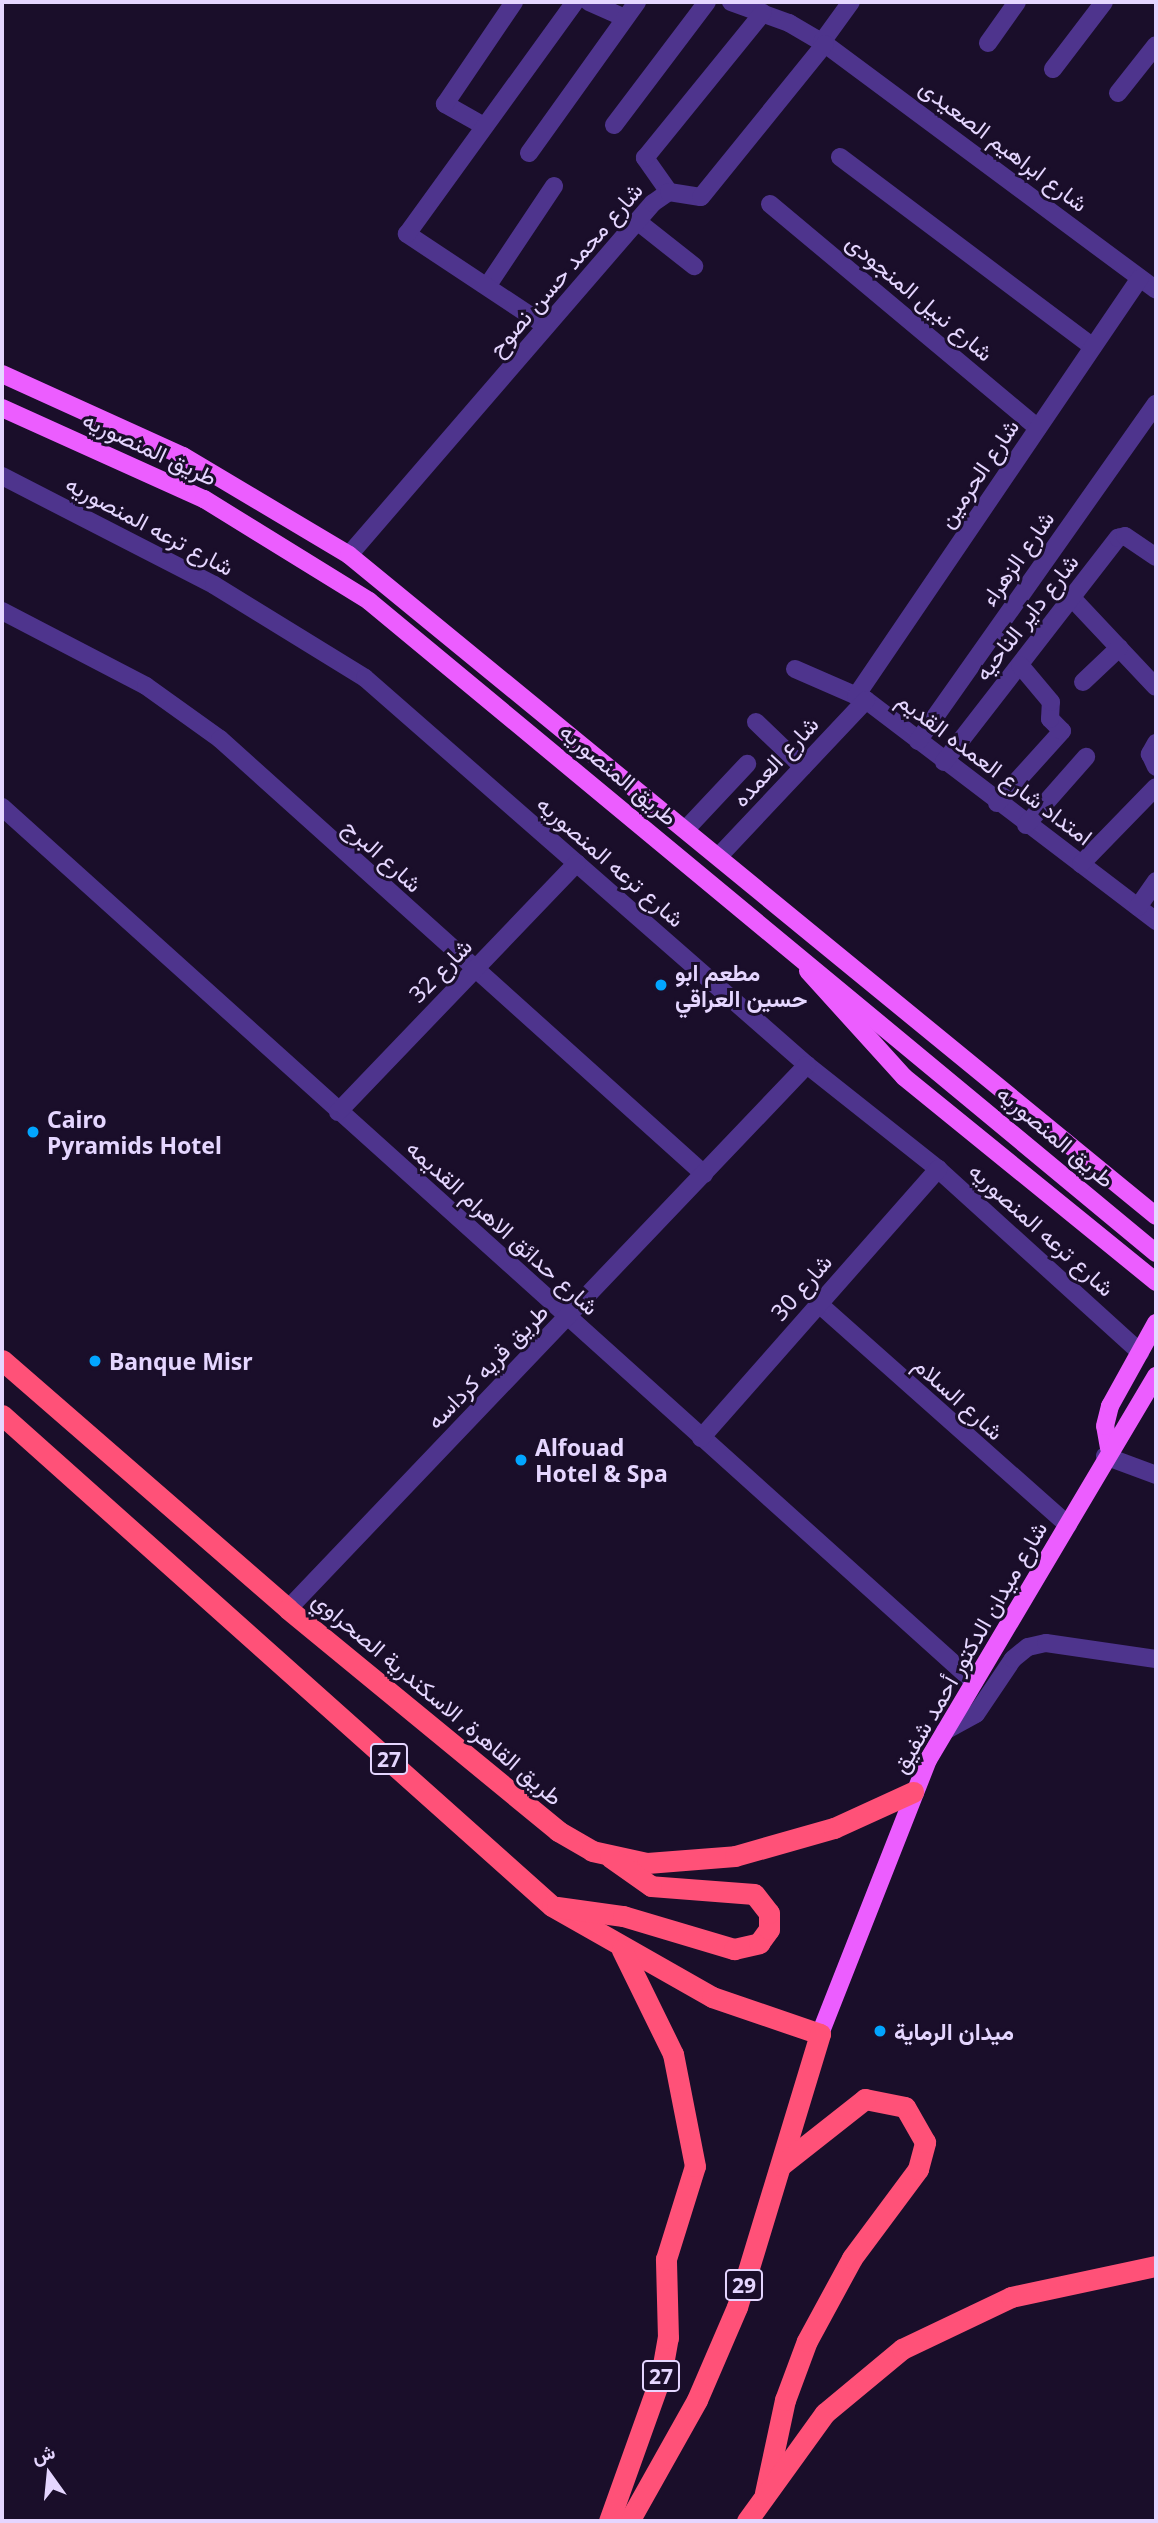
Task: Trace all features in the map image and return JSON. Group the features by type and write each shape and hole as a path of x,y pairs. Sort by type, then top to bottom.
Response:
{"highway":[{"name":"طريق القاهرة, الاسكندرية الصحراوي","path":"2,1360 288,1609 558,1831 610,1857 700,1860 769,1849 834,1828 913,1792"},
{"name":"27","path":"2,1415 552,1906 621,1948 712,1997 820,2034"},
{"path":"552,1906 623,1916 734,1949 759,1943 769,1930 769,1913 754,1894 651,1886 610,1857"},
{"name":"27","path":"609,2521 661,2376 668,2338 666,2259 695,2166 673,2054 621,1948"},
{"name":"29","path":"629,2521 719,2354 820,2034"},
{"path":"765,2493 785,2400 820,2312 863,2240 918,2169 925,2142 905,2107 865,2099 780,2165"},
{"path":"747,2521 825,2413 875,2369 931,2332 1021,2294 1156,2266"}],"main road":[{"name":"طريق المنصوريه","path":"2,374 193,461 349,555 720,855 1156,1216"},
{"name":"طريق المنصوريه","path":"2,408 204,499 316,564 420,641 1156,1252"},
{"path":"791,948 851,1025 904,1077 1156,1282"},
{"path":"1107,1452 1105,1426 1110,1406 1156,1323"},
{"name":"شارع ميدان الدكتور أحمد شفيق","path":"820,2034 913,1792 945,1731 1069,1525 1107,1452 1156,1376"}],"street":[{"path":"484,126 445,104 514,2"},
{"path":"546,326 488,285 407,234 575,2"},
{"path":"589,2 625,18"},
{"path":"529,153 637,2"},
{"path":"614,125 706,2"},
{"name":"شارع ابراهيم الصعيدى","path":"731,2 763,13 824,43 1156,290"},
{"name":"شارع محمد حسن نصوح","path":"349,555 637,221 669,192 701,197 824,43 851,2"},
{"path":"988,43 1017,2"},
{"path":"1053,69 1104,2"},
{"path":"669,192 645,158 763,13"},
{"path":"1118,93 1153,54"},
{"path":"840,157 1093,347"},
{"path":"488,285 554,186"},
{"name":"شارع نبيل المنجودى","path":"770,204 1038,428"},
{"path":"637,221 694,265"},
{"name":"شارع الحرمين","path":"861,698 1140,278"},
{"name":"شارع الزهراء","path":"918,741 1156,403"},
{"name":"شارع ترعه المنصوريه","path":"2,476 214,585 365,678 807,1065 938,1169 1140,1352"},
{"name":"شارع داير الناحيه","path":"944,762 1121,536 1156,557"},
{"path":"1072,598 1156,687"},
{"name":"شارع البرج","path":"2,611 120,671 190,717 704,1174"},
{"path":"1083,682 1119,648"},
{"path":"997,803 1062,732 1050,719 1051,702 1020,665"},
{"name":"امتداد شارع العمده القديم","path":"794,668 861,698 1156,921"},
{"name":"شارع العمده","path":"720,855 803,767 861,698"},
{"path":"756,722 803,767"},
{"path":"1156,743 1150,754 1156,767"},
{"path":"1026,825 1086,757"},
{"path":"687,828 747,764"},
{"path":"1081,864 1156,787"},
{"name":"شارع حدائق الاهرام القديمه","path":"2,807 974,1682"},
{"name":"شارع 32","path":"338,1112 577,863"},
{"path":"1138,908 1156,881"},
{"name":"طريق قريه كرداسه","path":"288,1609 807,1065"},
{"name":"شارع 30","path":"701,1438 938,1169"},
{"name":"شارع السلام","path":"819,1304 1069,1525"},
{"path":"1107,1452 1156,1475"},
{"path":"945,1731 976,1714 1013,1659 1028,1647 1046,1643 1156,1659"}],"place":[{"name":"مطعم ابو حسين العراقي","path":"661,985"},
{"name":"Cairo Pyramids Hotel","path":"33,1132"},
{"name":"Banque Misr","path":"95,1361"},
{"name":"Alfouad Hotel & Spa","path":"521,1460"},
{"name":"ميدان الرماية","path":"880,2031"}]}
